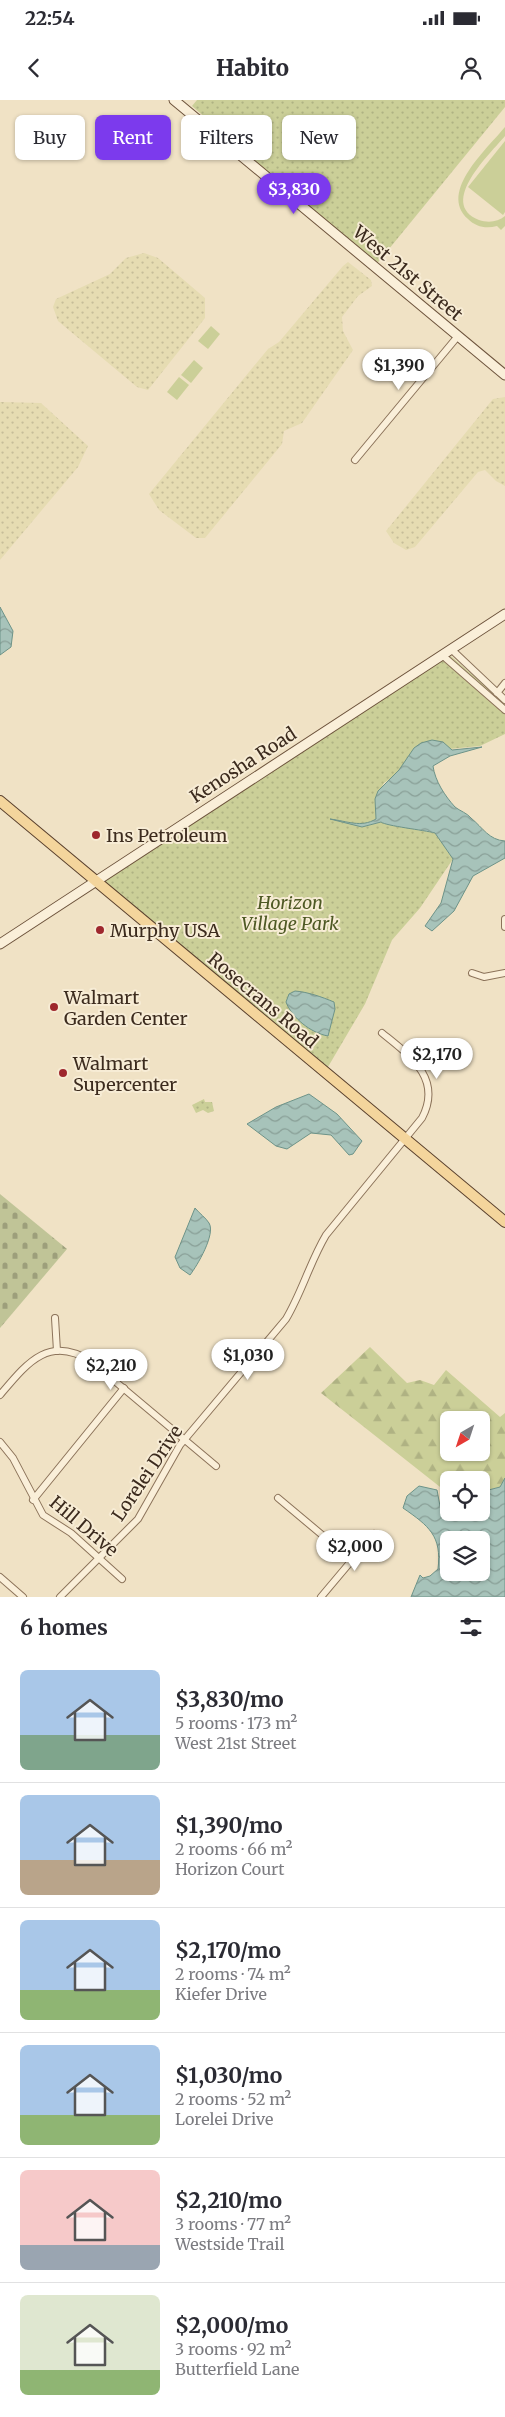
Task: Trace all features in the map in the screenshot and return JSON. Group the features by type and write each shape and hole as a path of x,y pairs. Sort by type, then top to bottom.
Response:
{"main road":[{"name":"Rosecrans Road","path":"0,801 505,1222"}],"street":[{"name":"West 21st Street","path":"174,100 505,375"},
{"path":"355,460 458,336"},
{"name":"Kenosha Road","path":"1,943 505,614"},
{"path":"451,649 505,700"},
{"path":"442,655 505,710"},
{"path":"497,693 505,683"},
{"path":"472,974 484,977 505,972"},
{"name":"Lorelei Drive","path":"60,1597 73,1581 99,1558 138,1518 173,1456 286,1319 295,1304 318,1248 326,1235 425,1112 428,1100 427,1085 422,1071 414,1060 382,1033"},
{"path":"56,1318 57,1351"},
{"path":"0,1395 21,1370 38,1356 57,1351 69,1351 82,1356 124,1388 216,1466"},
{"path":"33,1500 124,1388"},
{"name":"Hill Drive","path":"0,1442 13,1458 33,1500 43,1516 71,1533 122,1579"},
{"path":"278,1498 352,1560"},
{"path":"321,1597 374,1534"},
{"path":"0,1577 23,1597"}],"shaded area":[{"path":"144,253 158,258 205,298 205,318 148,390 137,387 58,321 53,307 56,299 110,274 126,258"},
{"path":"348,262 371,280 372,286 358,296 342,317 343,331 353,350 302,423 284,431 282,444 205,538 196,538 159,510 149,494 268,349 279,342"},
{"path":"505,397 505,486 496,481 485,470 478,472 415,547 406,550 394,543 386,531 493,399"},
{"path":"0,402 41,403 88,446 78,467 0,560"}],"green space":[{"path":"197,100 505,100 505,107 375,266 254,160 272,160 272,115 202,115 192,106"},
{"path":"505,127 505,136 471,178 465,190 463,202 467,212 479,220 493,221 505,216 505,226 501,230 497,226 481,227 471,222 460,208 459,196 468,171"},
{"path":"505,141 505,212 503,215 468,187"},
{"path":"211,326 220,334 208,349 198,341"},
{"path":"194,360 203,368 191,383 181,375"},
{"path":"179,377 189,385 177,400 167,392"},
{"name":"Horizon Village Park","path":"446,652 505,703 505,734 480,746 450,749 443,742 384,783 375,799 376,819 360,824 343,821 362,827 381,822 435,833 453,859 420,908 392,940 365,1004 325,1072 94,881"},
{"path":"204,1099 205,1102 212,1102 214,1111 208,1113 203,1110 196,1113 192,1105"},
{"path":"0,1194 67,1249 0,1328"},
{"path":"370,1347 407,1383 420,1380 434,1385 446,1370 500,1417 505,1413 505,1478 500,1487 490,1490 490,1471 440,1471 440,1487 321,1393"}],"water":[{"path":"0,607 13,631 11,647 0,655"},
{"path":"432,740 443,742 452,750 482,747 450,756 433,766 434,772 441,788 455,807 468,815 490,836 505,841 505,858 473,876 454,911 432,931 425,926 441,903 453,859 435,833 381,822 362,827 330,819 365,823 376,819 375,799 378,791 399,770 414,748 421,743"},
{"path":"295,991 305,992 334,1002 335,1009 328,1036 315,1032 293,1014 286,1002 289,994"},
{"path":"309,1094 337,1114 362,1141 353,1154 349,1155 331,1135 311,1133 287,1149 276,1146 247,1124 276,1107"},
{"path":"195,1208 208,1221 210,1234 205,1250 190,1275 180,1268 175,1257"},
{"path":"505,1478 505,1597 411,1597 420,1575 423,1578 430,1576 438,1569 439,1558 436,1540 432,1533 420,1520 403,1508 407,1496 419,1486 437,1490 440,1521 490,1521 490,1490 500,1487"}],"place":[{"name":"Ins Petroleum","path":"96,835"},
{"name":"Murphy USA","path":"100,930"},
{"name":"Walmart Garden Center","path":"54,1007"},
{"name":"Walmart Supercenter","path":"63,1073"}]}
